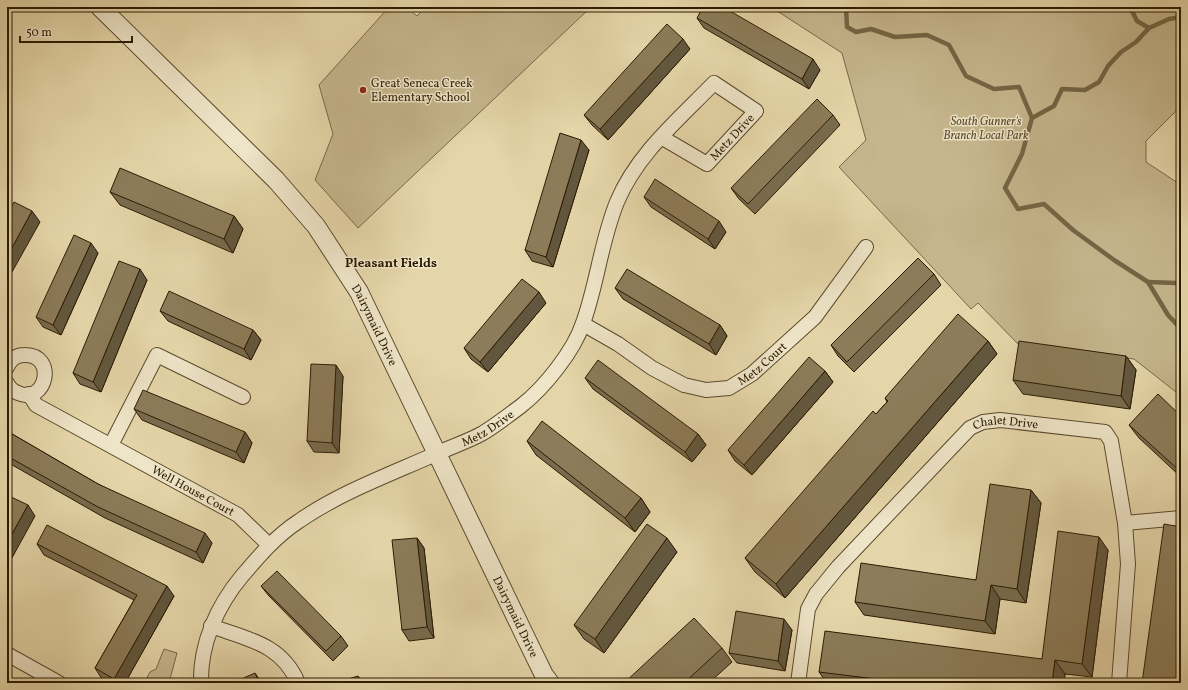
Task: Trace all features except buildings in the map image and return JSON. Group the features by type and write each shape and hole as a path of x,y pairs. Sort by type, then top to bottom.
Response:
{"street":[{"name":"Dairymaid Drive","path":"100,7 276,180 316,226 359,292 436,454 544,675 550,683"},
{"name":"Metz Drive","path":"201,683 201,666 211,626 231,590 269,545 297,522 326,504 483,433 523,404 568,353 583,324 600,257 617,202 631,175 650,147 714,83 756,111 707,164 661,137"},
{"name":"Metz Court","path":"583,324 618,344 652,368 684,386 706,390 729,388 752,374 815,317 866,247"},
{"path":"7,367 14,358 22,355 29,355 36,358 42,364 45,371 45,379 36,392 28,394"},
{"path":"111,446 157,355 243,397"},
{"name":"Well House Court","path":"7,383 14,391 21,394 28,394 36,405 238,515 269,545"},
{"name":"Chalet Drive","path":"798,683 808,609 818,590 970,428 983,422 1000,420 1105,432 1111,441 1125,523 1128,564 1119,683"},
{"path":"1125,523 1181,518"},
{"path":"211,626 266,646 282,657 298,683"},
{"path":"7,654 58,683"}],"green space":[{"path":"389,7 407,7 417,16 426,7 591,7 358,228 315,180 333,134 319,85"},
{"name":"South Gunner's Branch Local Park","path":"771,7 1181,7 1181,106 1146,141 1146,162 1181,185 1181,396 1134,359 1018,344 978,303 971,309 839,167 866,140 842,53"},
{"path":"164,649 177,653 169,683 144,683 150,672 156,669"}],"waterway":[{"path":"846,7 847,27 856,32 871,29 895,37 927,35 949,45 966,76 994,89 1019,87 1032,118 1022,154 1005,188 1018,209 1044,204 1073,230 1114,260 1148,282 1168,315 1181,329"},
{"path":"1130,7 1137,21 1149,28 1169,19 1181,17"},
{"path":"1032,118 1054,106 1062,89 1085,90 1099,82 1108,66 1121,52 1136,42 1149,28"},
{"path":"1148,282 1176,283 1181,285"}],"place":[{"name":"Great Seneca Creek Elementary School","path":"363,90"}],"district":[{"name":"Pleasant Fields","path":"391,262"}]}
